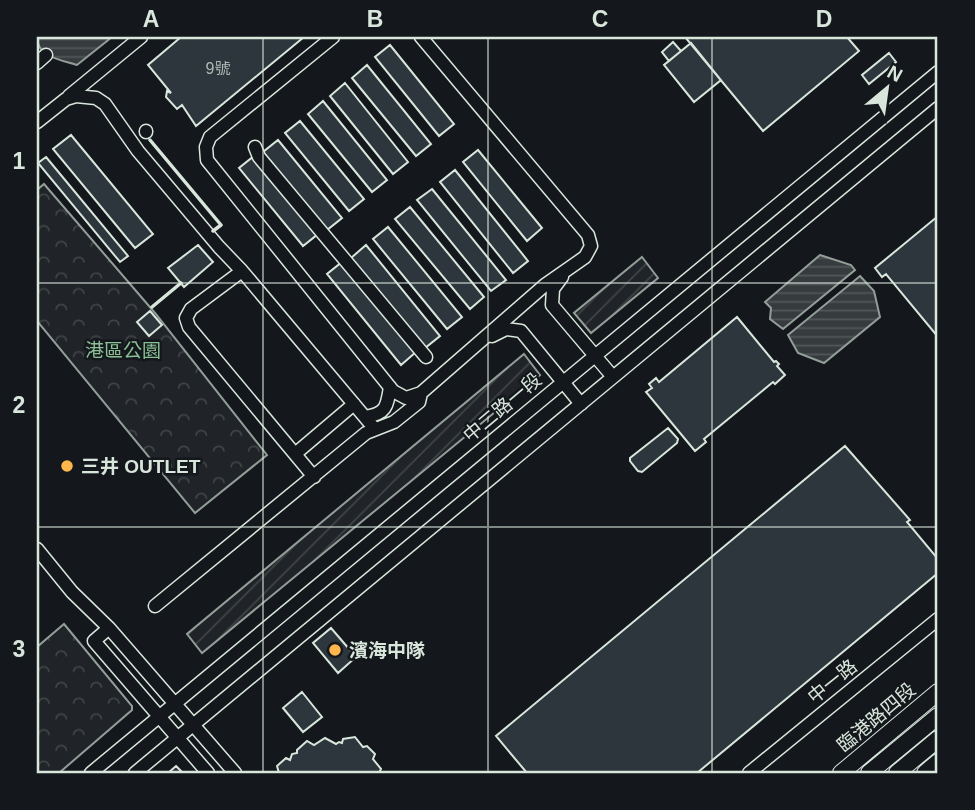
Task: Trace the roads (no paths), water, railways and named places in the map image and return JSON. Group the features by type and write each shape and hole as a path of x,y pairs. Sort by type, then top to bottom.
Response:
{"main road":[{"name":"臨港路四段","path":"841,773 938,692"},
{"name":"臨港路四段","path":"869,773 938,716"},
{"path":"897,773 938,739"},
{"path":"925,773 938,762"}],"street":[{"path":"37,122 141,37"},
{"path":"333,37 211,137 206,147 207,160 397,394 406,398 421,393 545,285 568,271"},
{"path":"421,37 590,240 589,252 553,289 552,305 613,377"},
{"name":"中二路一段","path":"91,773 938,72"},
{"path":"66,99 86,95 105,104 138,151 374,428"},
{"path":"135,773 938,108"},
{"path":"255,147 259,157 426,356"},
{"path":"242,271 191,309 186,323 314,477"},
{"path":"477,343 506,329 521,331 581,404"},
{"path":"365,417 378,415 384,410 390,387"},
{"path":"155,606 374,428 394,422 419,402 421,393"},
{"path":"295,454 354,404"},
{"path":"37,549 72,592 109,628 235,773"},
{"name":"中一路","path":"749,773 938,619"},
{"path":"109,628 94,641 208,773"}],"place":[{"name":"三井 OUTLET","path":"67,466"},
{"name":"濱海中隊","path":"335,650"}],"park label":[{"name":"港區公園","path":"123,350"}]}
